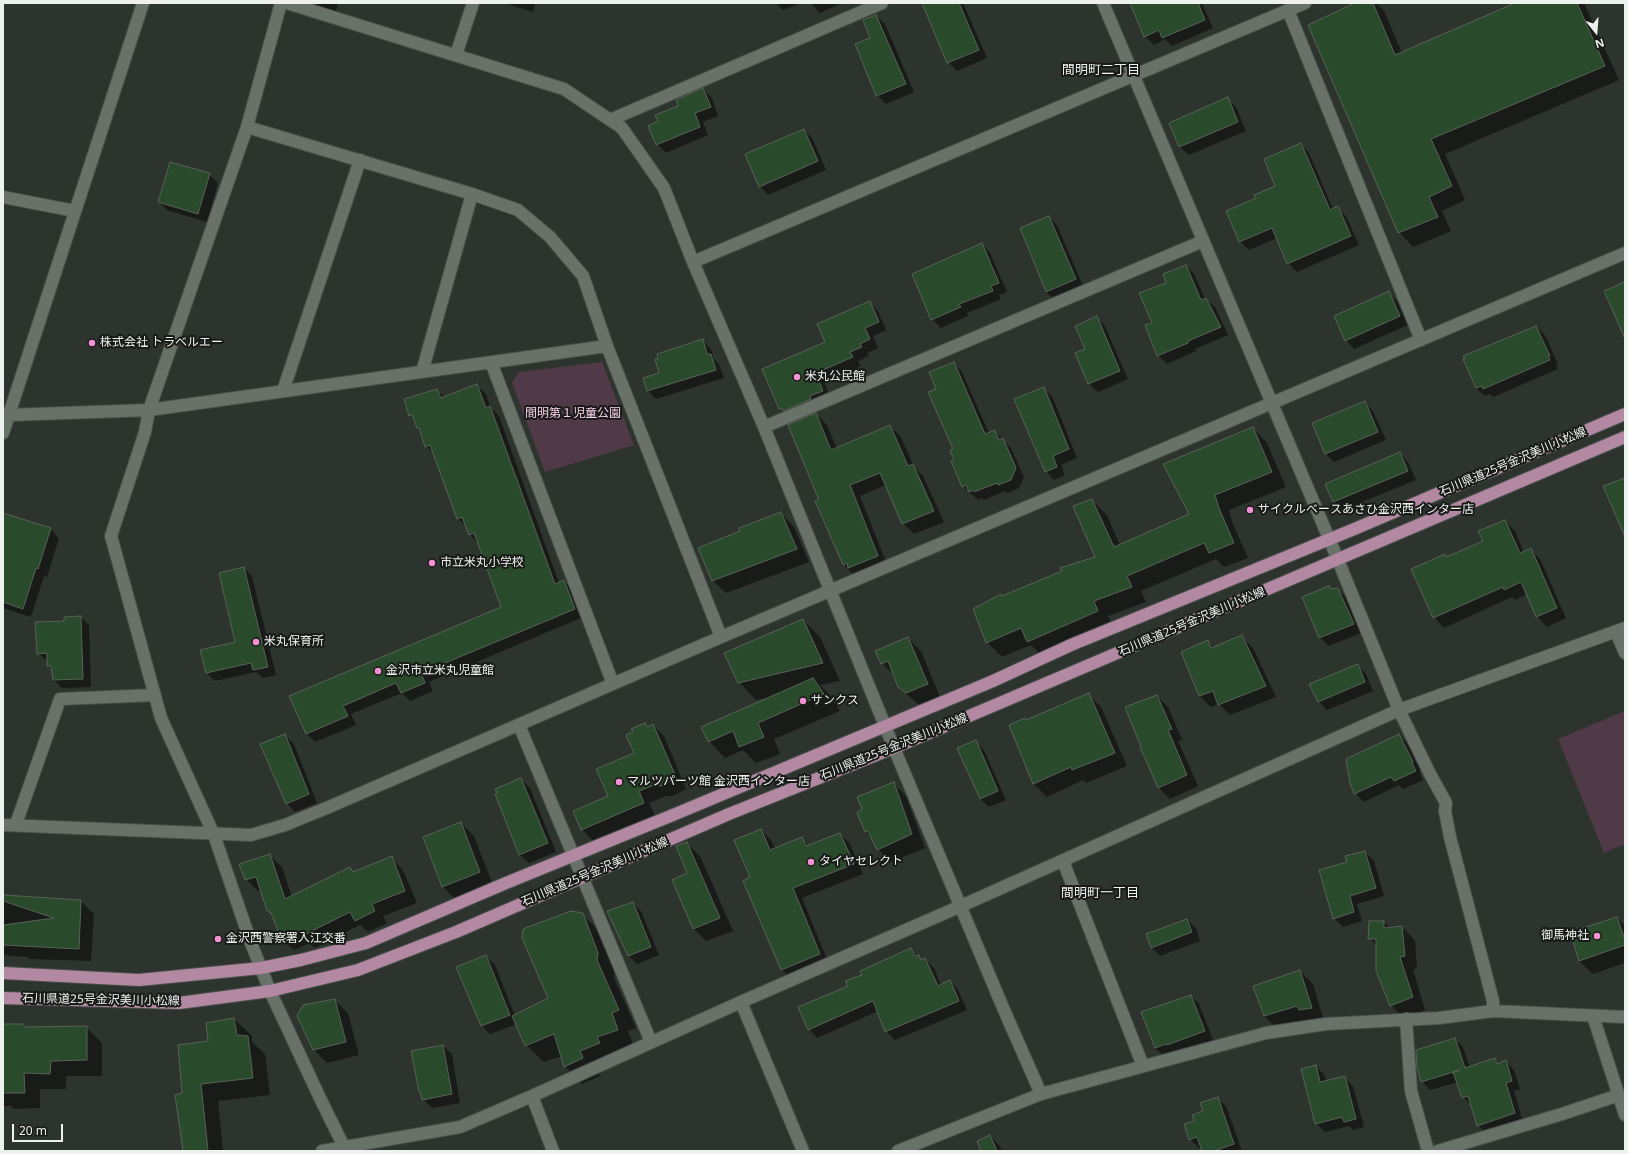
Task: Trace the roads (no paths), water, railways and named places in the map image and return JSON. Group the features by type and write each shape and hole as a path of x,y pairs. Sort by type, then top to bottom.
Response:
{"main road":[{"name":"石川県道25号金沢美川小松線","path":"3,973 139,980 261,968 301,960 366,943 573,855 673,815 993,681 1071,645 1230,581 1625,414"},
{"name":"石川県道25号金沢美川小松線","path":"3,998 178,1003 270,991 358,970 456,932 729,814 894,748 1625,437"}],"street":[{"path":"3,433 6,415 143,3"},
{"path":"281,3 247,127 149,410 144,432 111,536 160,718 214,835 270,991 319,1096 346,1149"},
{"path":"287,3 564,90 622,128 664,188 693,262 764,427 894,748 1004,1010 1041,1094"},
{"path":"456,55 473,3"},
{"path":"610,120 882,3"},
{"path":"1103,3 1338,560 1399,710 1446,803 1445,811 1450,837 1493,1001 1493,1011"},
{"path":"693,262 1304,3"},
{"path":"1288,10 1421,340"},
{"path":"247,127 472,194 518,210 550,237 583,276 607,346 721,637"},
{"path":"283,391 360,160"},
{"path":"422,372 472,194"},
{"path":"3,197 75,211"},
{"path":"764,427 1203,241"},
{"path":"3,825 16,824 214,835 251,835 285,825 329,808 721,637 1625,253"},
{"path":"6,415 149,410 607,346"},
{"path":"491,362 613,684"},
{"path":"322,1151 346,1149 460,1127 1063,861 1399,710 1620,630 1625,653"},
{"path":"16,824 60,699 155,696"},
{"path":"519,725 651,1042"},
{"path":"1063,861 1144,1066"},
{"path":"741,1002 804,1151"},
{"path":"898,1151 1041,1094 1266,1034 1326,1024 1439,1018 1493,1011 1625,1017"},
{"path":"1593,1016 1625,1115"},
{"path":"1406,1019 1411,1091 1428,1151"},
{"path":"1438,1151 1562,1114 1619,1095"},
{"path":"532,1096 553,1151"}],"place":[{"name":"株式会社 トラベルエー","path":"92,343"},
{"name":"米丸公民館","path":"797,377"},
{"name":"サイクルベースあさひ金沢西インター店","path":"1250,510"},
{"name":"市立米丸小学校","path":"432,563"},
{"name":"米丸保育所","path":"256,642"},
{"name":"金沢市立米丸児童館","path":"378,671"},
{"name":"サンクス","path":"803,701"},
{"name":"マルツパーツ館 金沢西インター店","path":"619,782"},
{"name":"タイヤセレクト","path":"811,862"},
{"name":"御馬神社","path":"1597,936"},
{"name":"金沢西警察署入江交番","path":"218,939"}],"district":[{"name":"間明町二丁目","path":"1101,70"},
{"name":"間明町一丁目","path":"1100,893"}],"park label":[{"name":"間明第１児童公園","path":"573,414"}]}
